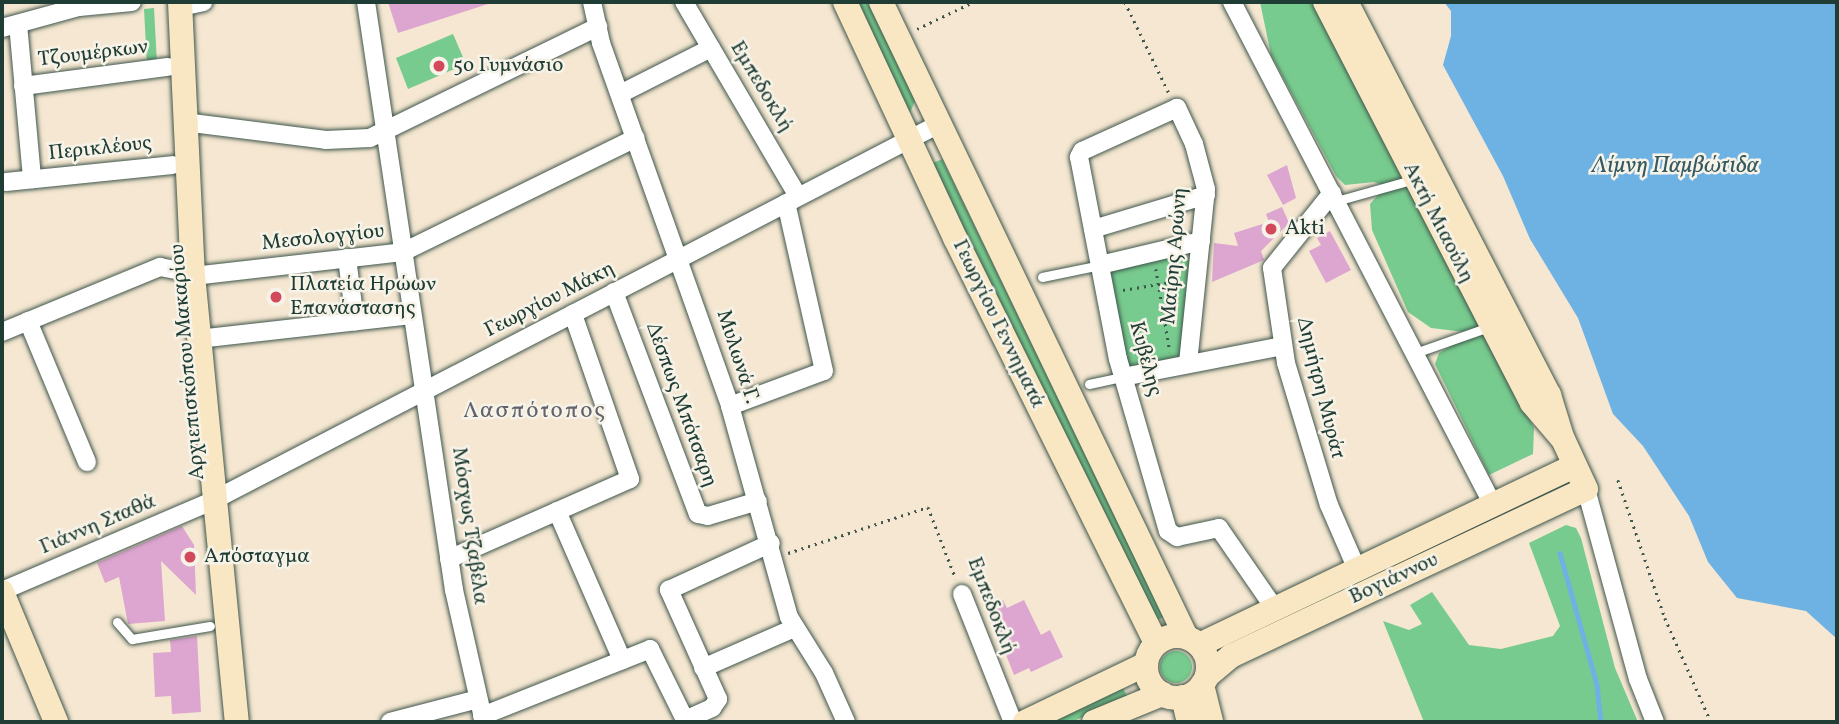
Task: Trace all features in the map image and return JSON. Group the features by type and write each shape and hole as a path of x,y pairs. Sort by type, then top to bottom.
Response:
{"street":[{"path":"10,26 73,5 132,2"},
{"name":"Μόσχως Τζαβέλα","path":"366,2 449,558 481,713"},
{"name":"Μυλωνά Γ.","path":"592,2 620,94 730,406 794,628 824,673 846,722"},
{"name":"Εμπεδοκλή","path":"684,2 711,47 792,200 824,371 730,406"},
{"name":"Γεωργίου Γεννηματά","path":"845,2 1151,654"},
{"name":"Γεωργίου Γεννηματά","path":"881,2 1192,641"},
{"path":"1232,2 1492,503"},
{"name":"Ακτή Μιαούλη","path":"1325,2 1491,326 1538,412 1562,437"},
{"name":"Ακτή Μιαούλη","path":"1346,2 1549,395 1562,437 1586,489"},
{"path":"182,3 186,273 198,339 206,504 237,722"},
{"name":"Αρχιεπισκόπου Μακαρίου","path":"182,3 168,68 172,165 186,273 206,504 210,626 221,722"},
{"name":"Περικλέους","path":"10,26 23,86 32,179"},
{"path":"184,122 335,141 385,133 598,27"},
{"path":"620,94 711,47"},
{"name":"Τζουμέρκων","path":"23,86 168,68"},
{"name":"Μαίρης Αρώνη","path":"1177,108 1198,156 1206,195 1188,363"},
{"name":"Κυβέλης","path":"1177,108 1080,153 1093,229 1123,377 1170,535 1219,528 1273,606"},
{"name":"Γεωργίου Μάκη","path":"206,504 939,124"},
{"name":"Μεσολογγίου","path":"2,332 153,269 186,273 403,252 636,138"},
{"name":"Περικλέους","path":"6,183 172,165"},
{"path":"1093,229 1206,195"},
{"name":"Δημήτρη Μυράτ","path":"1334,197 1272,268 1282,346 1329,505 1356,566"},
{"path":"1100,265 1201,241"},
{"path":"347,258 355,321"},
{"name":"Δέσπως Μπότσαρη","path":"614,292 698,514 708,516 758,501"},
{"path":"198,339 412,314"},
{"path":"449,558 630,479 573,314"},
{"path":"28,321 87,463"},
{"path":"1123,377 1282,346"},
{"name":"Βογιάννου","path":"1025,722 1151,654 1171,636 1192,641 1575,466"},
{"path":"1586,489 1638,680 1655,722"},
{"name":"Βογιάννου","path":"1094,722 1188,688 1231,656 1586,489"},
{"name":"Γιάννη Σταθά","path":"2,591 206,504"},
{"path":"557,511 622,660"},
{"path":"390,722 481,713 650,649 686,721 718,702 669,590 773,550"},
{"path":"2,591 56,722"},
{"name":"Εμπεδοκλή","path":"962,594 1013,722"},
{"path":"703,668 794,628"},
{"path":"1189,722 1188,688 1207,659 1192,641"},
{"path":"1151,654 1149,681 1188,688 1211,722"}],"lane":[{"path":"1334,197 1415,179"},
{"path":"1042,277 1100,265"},
{"path":"1415,353 1491,326"},
{"path":"1089,384 1123,377"},
{"path":"117,622 132,639 210,626"}],"path":[{"path":"898,38 973,2"},
{"path":"1125,2 1177,108"},
{"path":"1155,265 1170,353"},
{"path":"1116,291 1184,280"},
{"path":"1618,480 1665,618 1711,722"},
{"name":"Εμπεδοκλή","path":"773,550 928,507 962,594"}],"green space":[{"path":"855,2 869,2 886,36 915,101 909,115"},
{"path":"1260,2 1315,2 1534,428 1533,454 1489,475 1435,364 1439,353 1473,333 1431,328 1408,312 1372,230 1370,204 1386,186 1374,182 1345,185 1336,176 1271,55"},
{"path":"154,8 157,64 147,65 144,9"},
{"path":"453,34 466,64 408,89 396,58"},
{"path":"942,159 1164,617 1154,621 931,164"},
{"path":"1181,253 1192,260 1181,356 1125,368 1106,269"},
{"path":"1566,525 1576,528 1581,538 1615,668 1638,722 1424,722 1383,621 1409,630 1422,624 1410,605 1432,592 1469,645 1501,649 1553,636 1560,626 1529,543"},
{"path":"1176,651 1187,656 1192,667 1187,678 1176,683 1165,678 1160,667 1165,656"},
{"path":"1123,688 1127,696 1072,722 1050,722"}],"water":[{"name":"Λίμνη Παμβώτιδα","path":"1444,2 1837,2 1837,639 1806,611 1737,598 1708,562 1689,516 1643,446 1613,414 1578,318 1530,239 1503,176 1443,65 1451,36 1451,11"}],"building":[{"path":"388,2 488,2 488,4 398,33"},
{"path":"1287,165 1296,198 1283,205 1267,175"},
{"path":"1282,207 1289,223 1261,251 1264,260 1212,282 1214,243 1238,246 1234,233 1269,222 1266,214"},
{"path":"1330,231 1351,270 1326,283 1309,251 1321,245 1317,238"},
{"path":"182,526 194,545 196,595 161,561 165,621 128,624 119,577 105,583 97,563"},
{"path":"1003,600 1007,608 1024,600 1041,635 1050,630 1063,657 1031,672 1029,668 1014,675 987,607"},
{"path":"197,636 201,712 172,714 171,696 155,697 153,653 171,652 170,640"}],"waterway":[{"path":"1560,553 1597,685 1601,722"}],"place":[{"name":"5ο Γυμνάσιο","path":"439,66"},
{"name":"Akti","path":"1271,229"},
{"name":"Πλατεία Ηρώων Επανάστασης","path":"276,297"},
{"name":"Απόσταγμα","path":"190,557"}],"district":[{"name":"Λασπότοπος","path":"535,411"}]}
